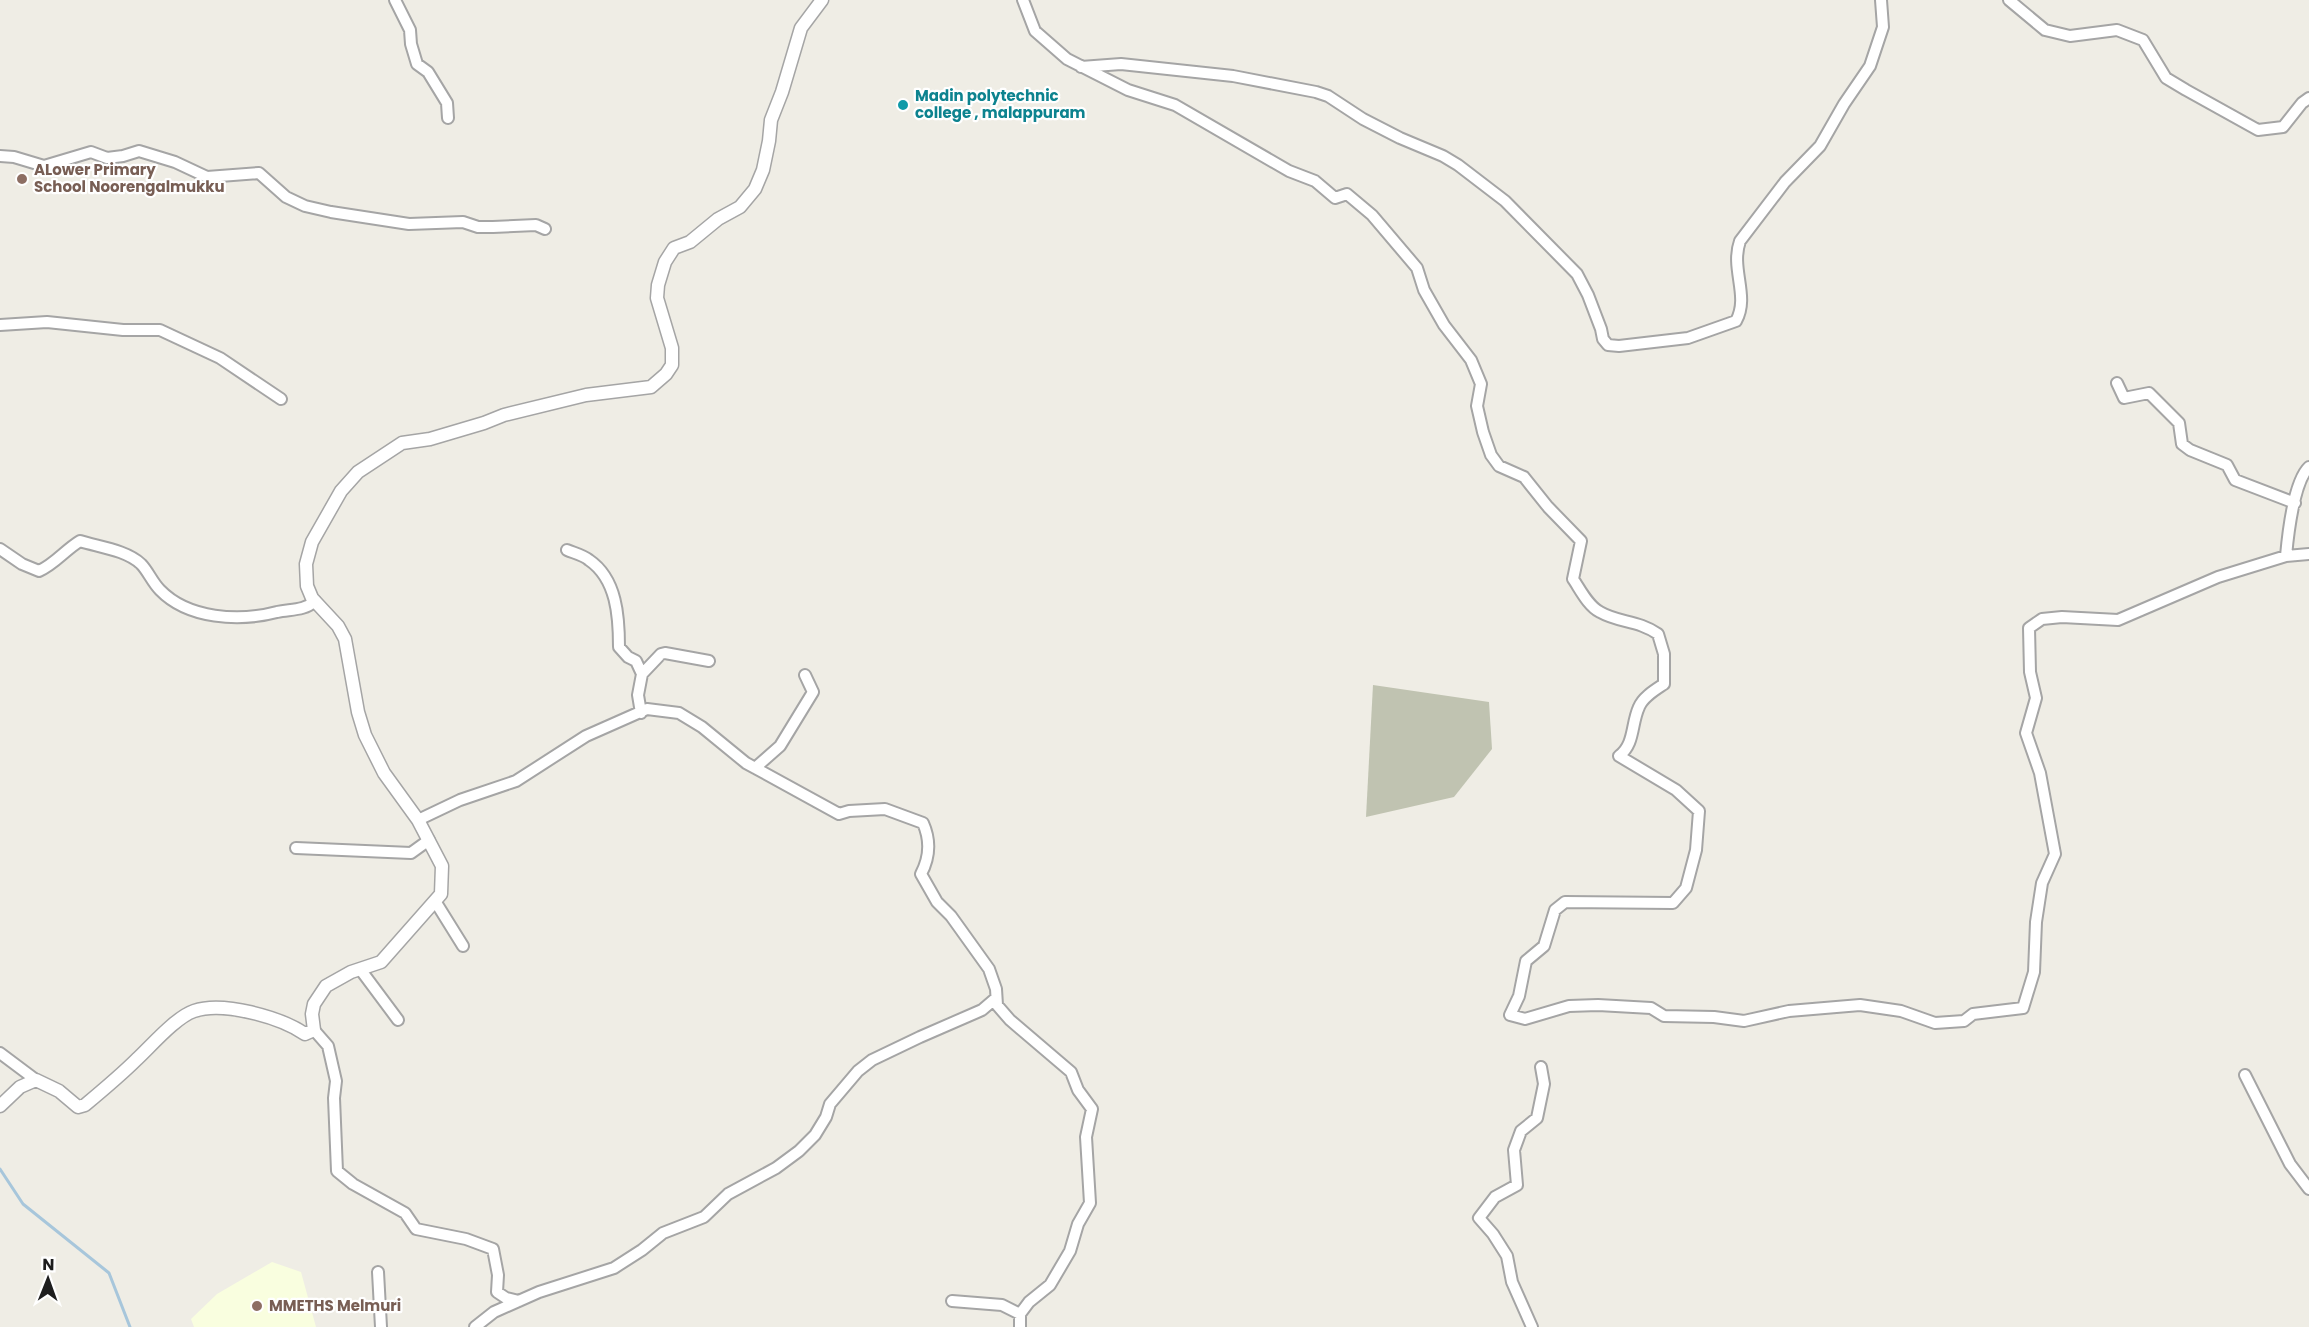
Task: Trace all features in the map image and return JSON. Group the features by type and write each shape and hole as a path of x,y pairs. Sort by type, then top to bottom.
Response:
{"street":[{"path":"395,0 410,30 411,44 417,64 428,72 447,103 448,118"},
{"path":"519,1301 506,1298 497,1292 498,1275 493,1249 457,1237 416,1229 405,1213 353,1184 337,1171 334,1098 336,1081 328,1046 314,1030 312,1014 314,1004 326,986 360,969 381,962 441,894 442,866 418,820 404,803 365,735 358,712 345,639 338,626 315,601 307,586 306,564 312,542 322,521 341,491 358,472 402,443 430,439 504,415 586,395 651,387 666,374 672,366 672,348 657,298 658,285 665,262 674,248 690,242 718,219 740,207 755,189 763,170 771,120 801,28 822,0"},
{"path":"1023,0 1035,31 1067,60 1128,90 1175,105 1288,171 1315,182 1335,198 1347,194 1372,215 1417,268 1424,290 1444,325 1471,360 1481,384 1477,406 1491,455 1499,466 1524,477 1548,507 1581,541 1573,579 1583,595 1599,612 1646,626 1659,634 1664,654 1664,684 1639,705 1628,750 1619,756 1676,790 1699,811 1696,850 1686,888 1673,903 1565,902 1555,910 1544,946 1526,962 1519,996 1510,1015 1525,1019 1569,1006 1598,1005 1651,1008 1664,1016 1744,1020 1789,1011 1860,1005 1901,1011 1935,1023 1964,1021 1973,1014 2023,1008 2034,972 2036,922 2042,883 2055,854 2040,773 2026,733 2036,698 2030,672 2030,628 2042,619 2062,617 2118,620 2217,577 2286,556 2309,554"},
{"path":"1081,67 1121,64 1233,76 1328,96 1377,127 1450,160 1504,201 1577,274 1588,295 1603,339 1608,345 1631,345 1688,338 1736,321 1740,315 1742,294 1736,273 1736,251 1740,241 1785,182 1820,146 1844,104 1870,66 1883,27 1881,0"},
{"path":"2009,0 2045,30 2070,36 2117,30 2143,40 2166,78 2258,130 2283,127 2302,103 2309,99"},
{"path":"0,156 14,157 44,166 91,152 107,158 139,151 175,162 207,177 259,173 286,197 305,206 331,212 410,224 463,222 478,227 536,225 545,229"},
{"path":"0,325 47,322 123,330 160,330 220,358 281,399"},
{"path":"2118,383 2124,398 2149,393 2161,403 2179,423 2182,444 2190,450 2227,465 2235,480 2295,503"},
{"path":"2286,556 2302,473 2309,467"},
{"path":"0,549 22,564 39,571 52,565 67,549 80,542 120,553 140,563 160,591 188,610 220,616 247,618 287,610 306,609 315,601"},
{"path":"567,550 588,559 604,573 618,611 619,647 628,657 636,661 642,674"},
{"path":"641,712 638,695 642,674 661,654 709,661"},
{"path":"755,768 780,746 813,692 805,675"},
{"path":"418,820 460,800 516,781 586,736 647,710 679,713 702,727 728,750 755,768 839,814 885,809 923,823 929,845 927,862 921,874 937,902 951,916 989,969 996,989 997,1005 1010,1020 1071,1072 1078,1090 1092,1109 1085,1150 1090,1203 1078,1224 1070,1251 1050,1285 1029,1302 1020,1314 1020,1327"},
{"path":"296,848 411,854 429,840"},
{"path":"435,901 464,946"},
{"path":"360,969 398,1020"},
{"path":"475,1327 494,1312 539,1292 614,1268 663,1233 704,1217 728,1194 776,1168 799,1151 815,1135 826,1118 830,1104 858,1071 872,1060 982,1010 996,998"},
{"path":"0,1053 36,1080 59,1091 78,1107 85,1106 159,1037 192,1012 206,1009 229,1009 250,1012 294,1026 305,1034 314,1030"},
{"path":"1532,1327 1512,1282 1507,1256 1479,1218 1495,1197 1517,1185 1514,1150 1521,1131 1537,1118 1544,1084 1540,1067"},
{"path":"2245,1075 2290,1164 2309,1190"},
{"path":"0,1106 20,1087 36,1080"},
{"path":"378,1272 381,1327"},
{"path":"952,1301 1002,1305 1020,1314"}],"shaded area":[{"path":"1373,685 1489,702 1492,749 1454,797 1366,817"},
{"name":"MMETHS Melmuri","path":"272,1262 301,1272 316,1327 194,1327 191,1319 217,1294"}],"waterway":[{"path":"0,1169 23,1204 109,1273 130,1327"}],"place":[{"name":"Madin polytechnic college , malappuram","path":"903,105"},
{"name":"ALower Primary School Noorengalmukku","path":"22,179"},
{"name":"MMETHS Melmuri","path":"257,1306"}]}
